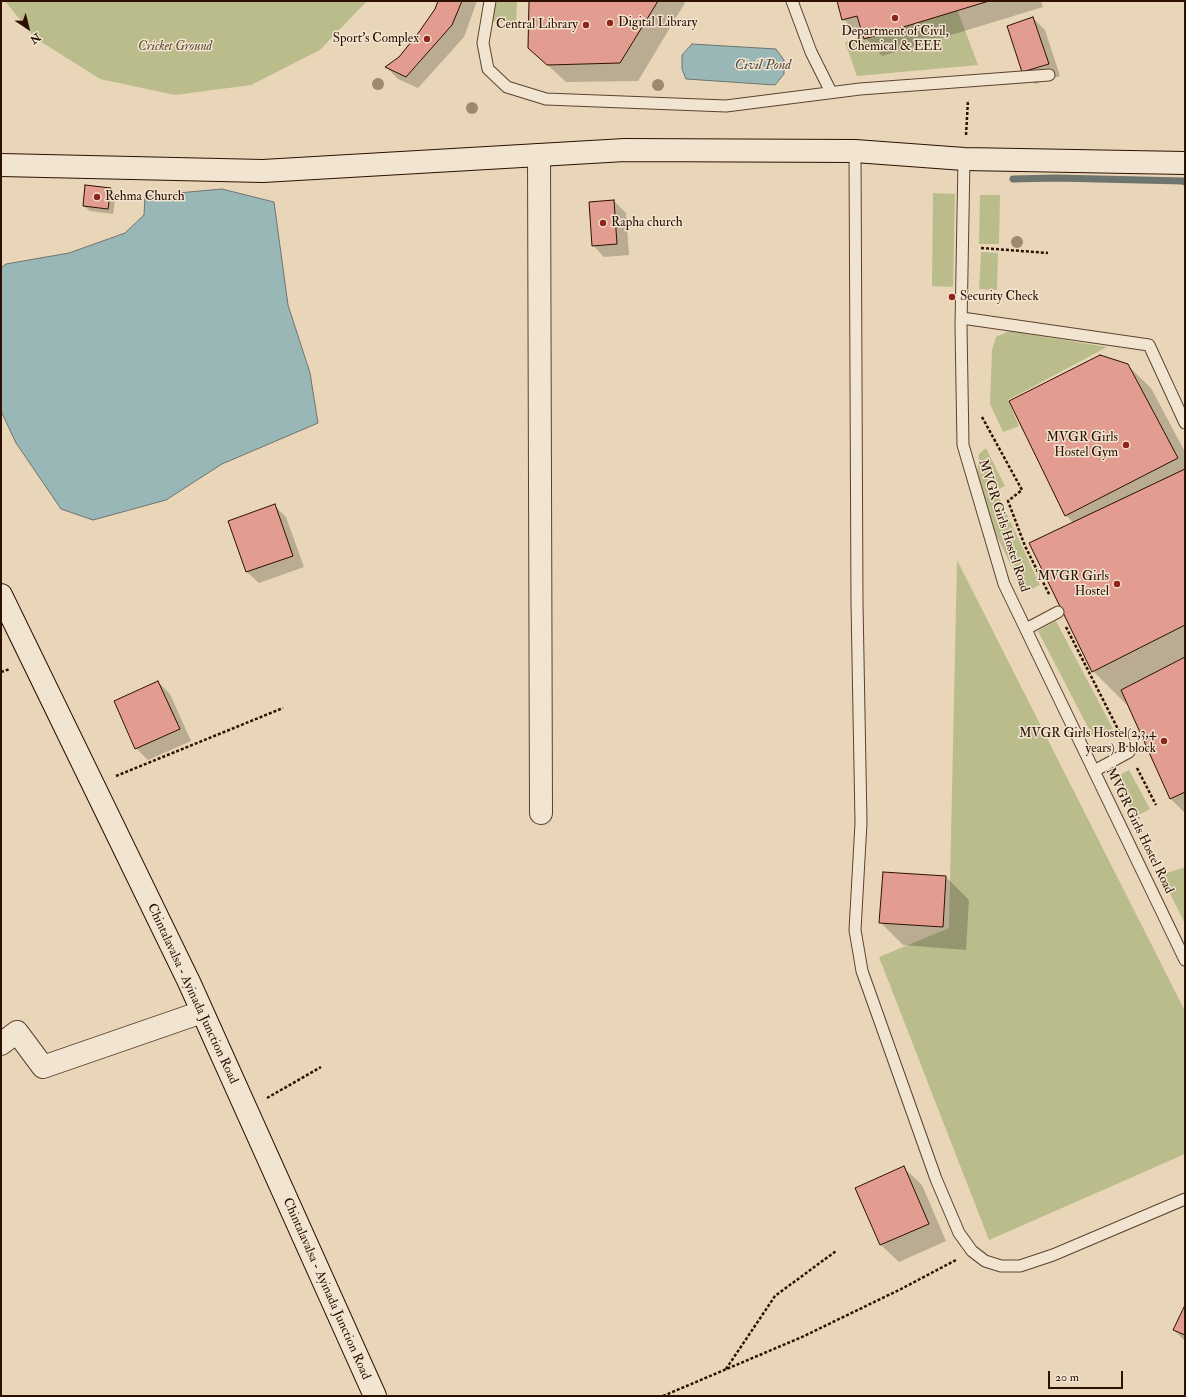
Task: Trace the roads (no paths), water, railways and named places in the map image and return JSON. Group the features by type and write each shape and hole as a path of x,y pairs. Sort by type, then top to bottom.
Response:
{"street":[{"path":"1,165 263,172 625,150 855,151 964,159 1185,163"},
{"path":"539,155 541,813"},
{"name":"Chintalavalsa - Ayinada Junction Road","path":"1,595 189,982 375,1396"},
{"path":"1,1044 17,1032 43,1067 202,1012"}],"lane":[{"path":"490,1 483,43 488,69 507,87 546,99 726,106 860,89 1049,75"},
{"path":"792,1 812,52 831,92"},
{"path":"855,151 857,603 861,823 855,930 862,971 936,1179 959,1233 972,1251 985,1262 1001,1266 1020,1266 1053,1255 1185,1199"},
{"name":"MVGR Girls Hostel Road","path":"964,159 962,318 963,445 1004,584 1185,960"},
{"path":"962,318 1149,345 1185,423"},
{"path":"1026,629 1058,612"},
{"path":"1094,771 1129,752"}],"water":[{"name":"Civil Pond","path":"692,44 776,49 784,60 784,74 775,85 686,79 682,69 682,55"},
{"path":"222,189 274,202 288,305 310,373 318,423 222,464 166,500 93,520 61,509 16,443 1,411 1,268 6,264 69,253 125,233 144,215 145,196"}],"waterway":[{"path":"1013,179 1056,178 1185,182"}],"place":[{"name":"Department of Civil, Chemical & EEE","path":"895,18"},
{"name":"Digital Library","path":"610,23"},
{"name":"Central Library","path":"586,25"},
{"name":"Sport's Complex","path":"427,39"},
{"name":"Rehma Church","path":"97,197"},
{"name":"Rapha church","path":"603,223"},
{"name":"Security Check","path":"952,297"},
{"name":"MVGR Girls Hostel Gym","path":"1126,445"},
{"name":"MVGR Girls Hostel","path":"1117,584"},
{"name":"MVGR Girls Hostel(2,3,4 years) B block","path":"1164,741"}],"park label":[{"name":"Cricket Ground","path":"175,47"}]}
